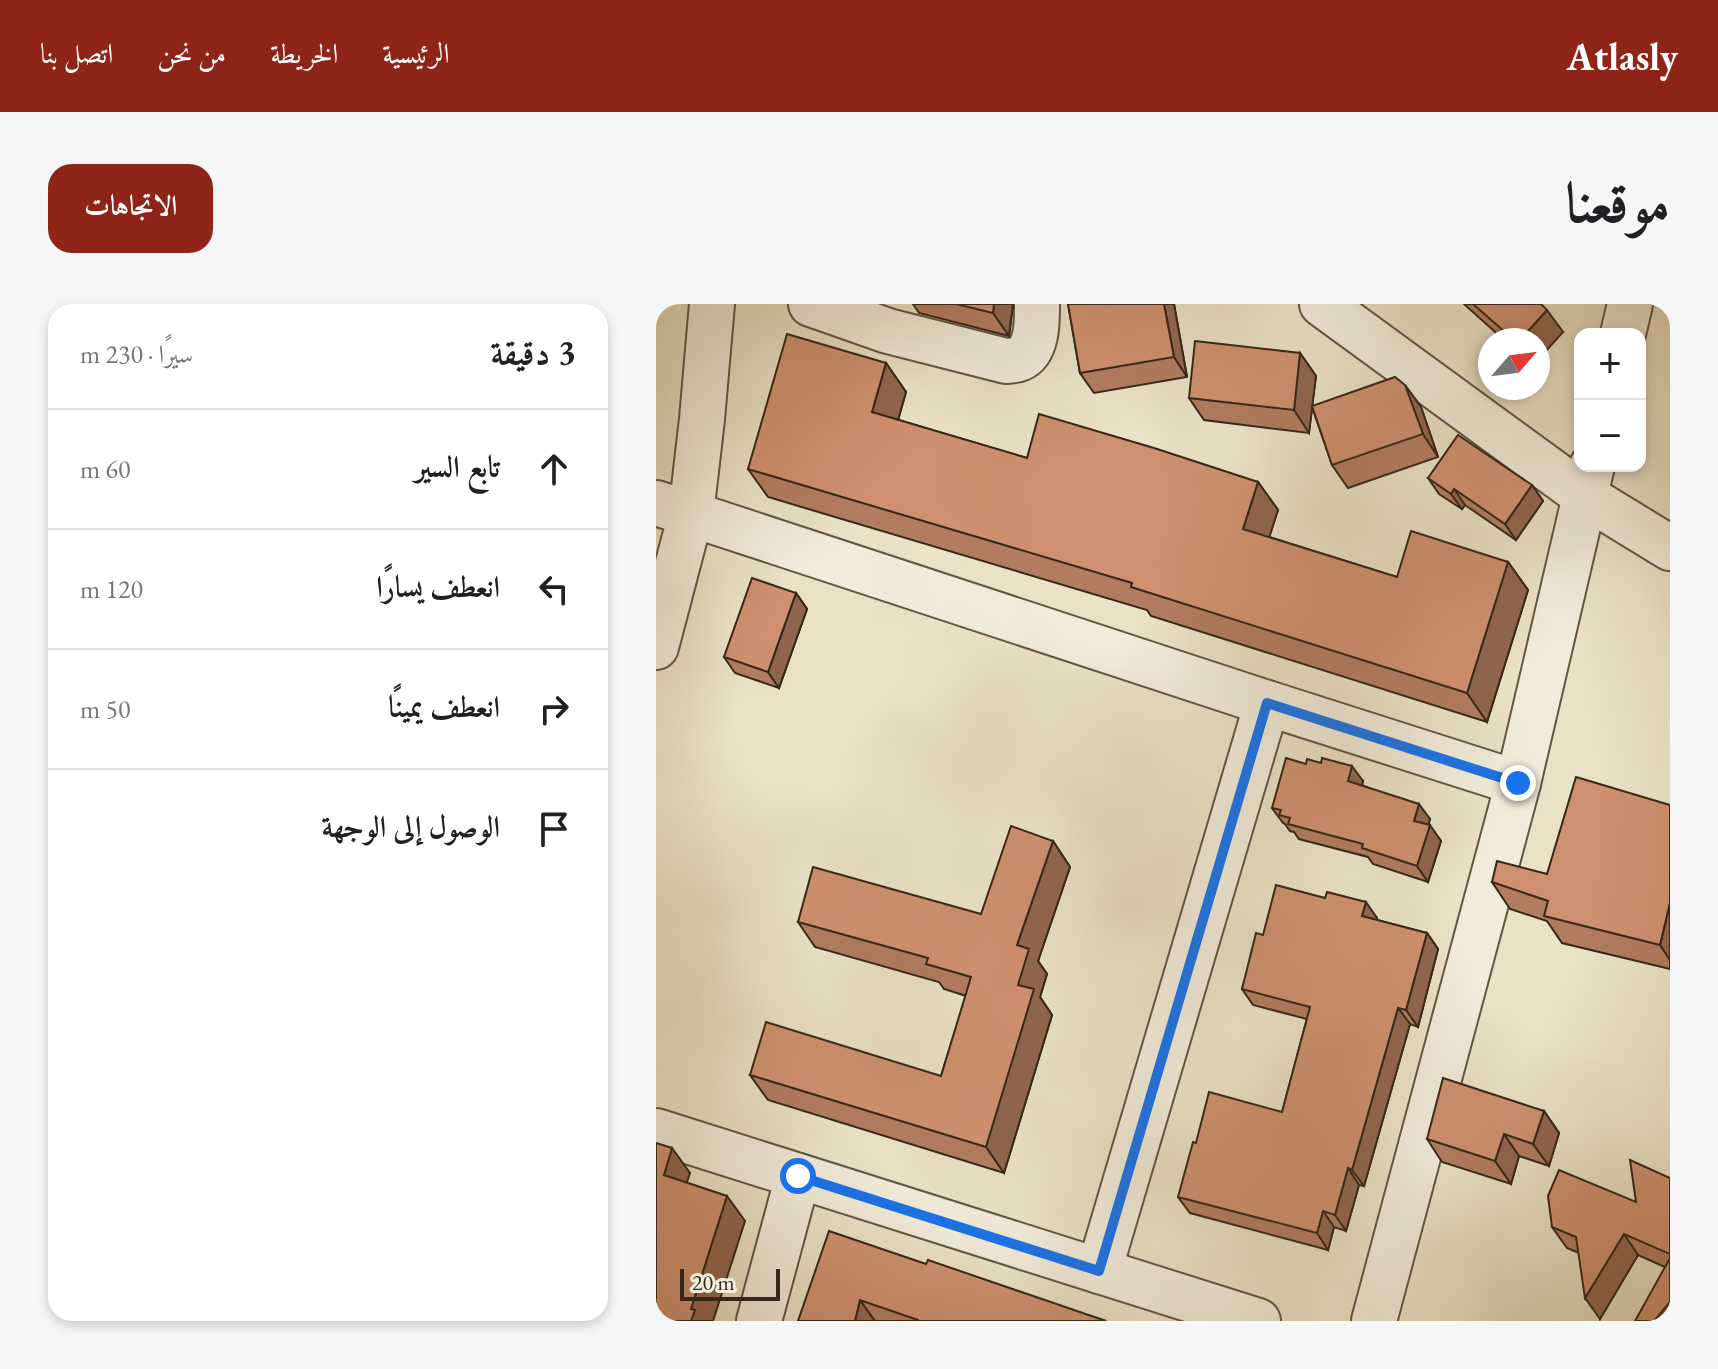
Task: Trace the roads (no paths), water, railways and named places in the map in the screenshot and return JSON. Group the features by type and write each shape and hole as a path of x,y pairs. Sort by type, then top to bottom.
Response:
{"street":[{"path":"656,647 673,509 702,419 712,304"},
{"path":"811,304 888,331 1006,361 1019,360 1030,351 1037,328 1037,304"},
{"path":"1322,304 1589,481 1670,548"},
{"path":"1624,328 1630,304"},
{"path":"1384,1319 1518,783 1589,481"},
{"path":"673,509 1518,783"},
{"path":"1099,1271 1267,703"},
{"path":"656,1131 1258,1321"},
{"path":"759,1321 798,1176"}]}
